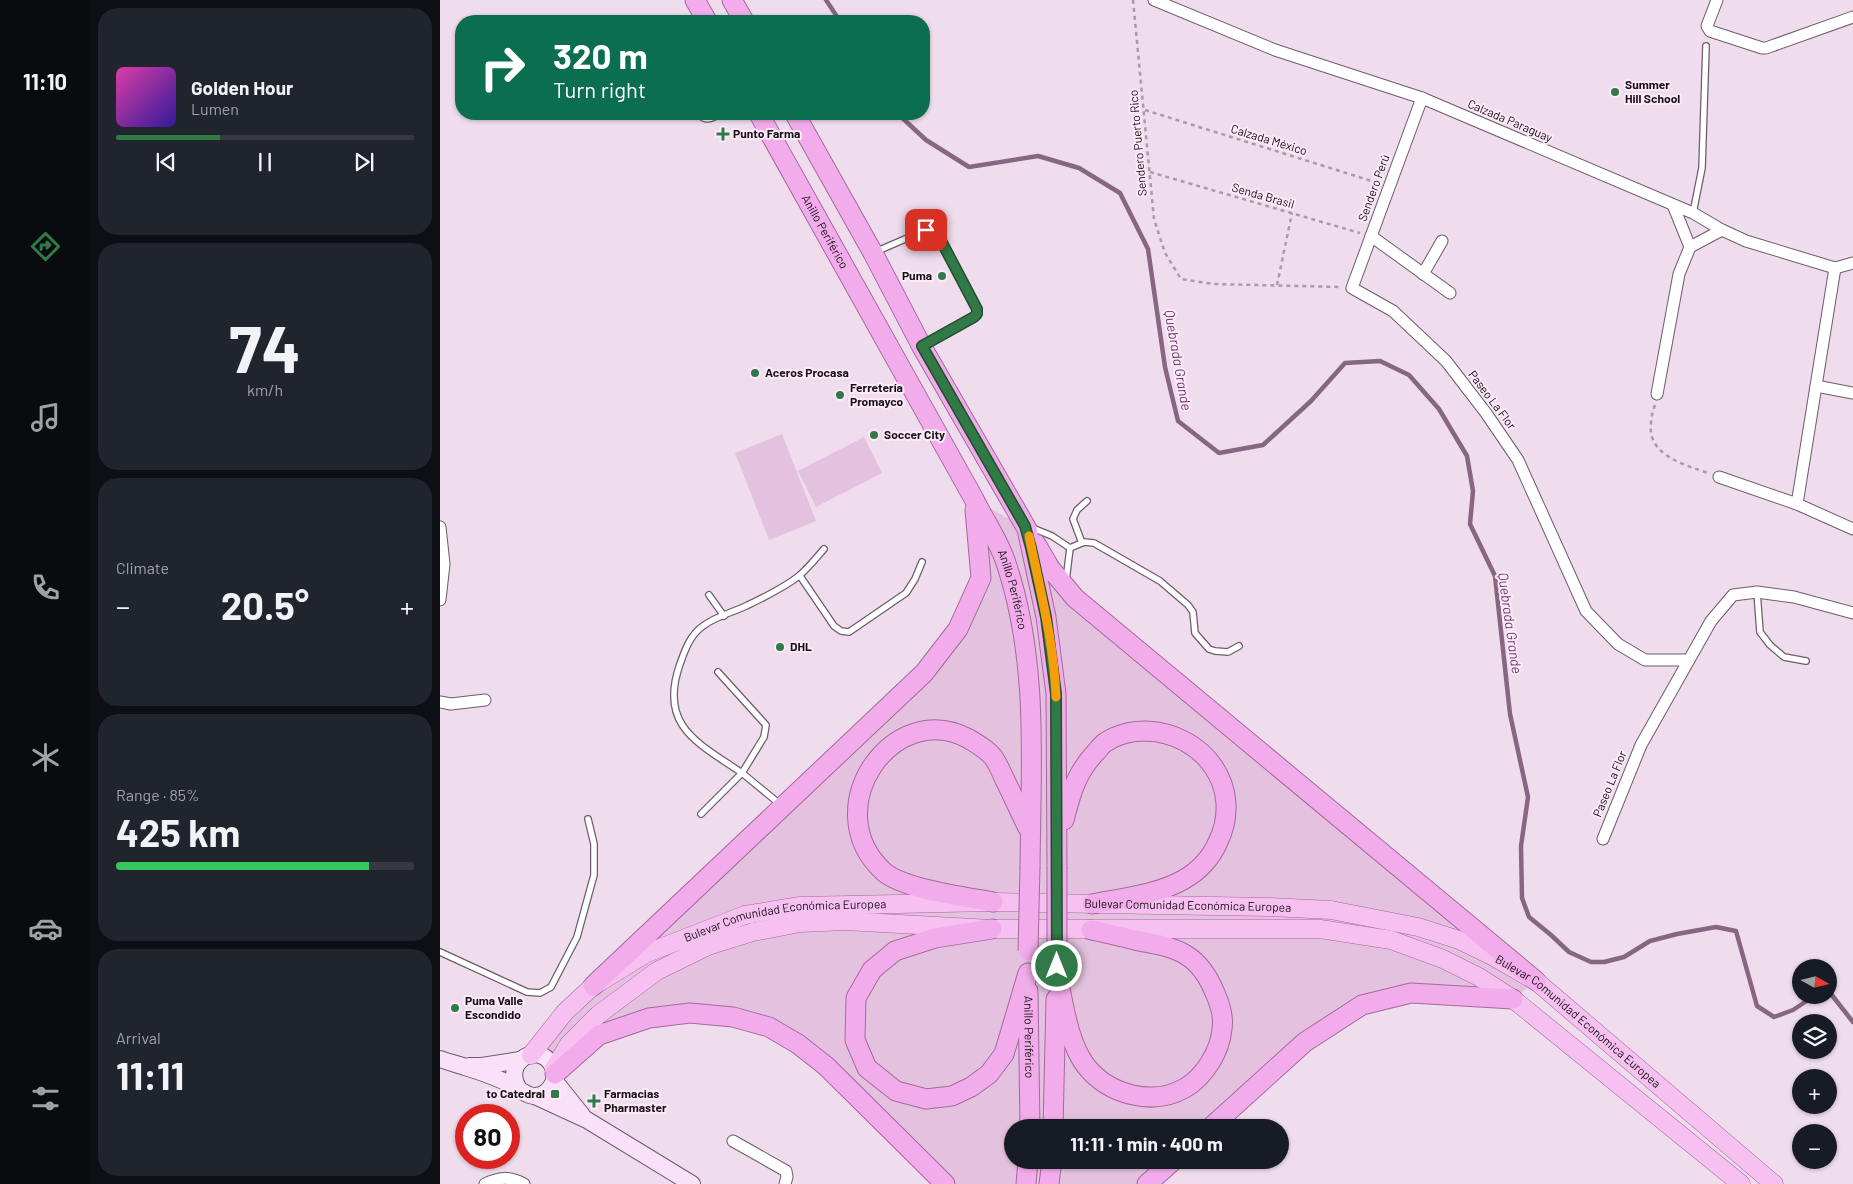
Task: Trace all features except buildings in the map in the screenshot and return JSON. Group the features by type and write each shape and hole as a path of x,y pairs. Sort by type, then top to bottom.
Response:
{"highway":[{"path":"696,0 704,15"},
{"path":"732,0 741,15"},
{"name":"Anillo Periférico","path":"762,120 974,498 1006,562 1022,626 1031,707 1028,951 1030,1119"},
{"name":"Anillo Periférico","path":"799,120 922,346 1026,528 1046,617 1056,694 1058,845 1053,1119"},
{"path":"593,986 924,673 958,628 981,578 974,498"},
{"path":"1026,528 1050,568 1075,598 1536,981"},
{"path":"993,902 912,886 886,873 869,855 858,833 857,808 861,788 872,767 889,747 912,734 933,730 961,735 978,744 995,759 1030,831"},
{"path":"1058,845 1073,786 1086,763 1106,742 1132,731 1157,732 1178,737 1191,744 1214,766 1223,785 1227,810 1224,830 1213,853 1200,869 1184,880 1165,888 1092,904"},
{"path":"992,928 935,938 895,951 872,970 856,998 855,1040 867,1068 896,1091 926,1099 952,1096 971,1087 989,1074 1004,1054 1028,973"},
{"path":"1057,973 1073,1042 1085,1066 1101,1082 1119,1092 1143,1097 1165,1095 1185,1088 1202,1074 1216,1053 1222,1029 1220,1006 1212,983 1198,964 1184,954 1164,946 1091,930"},
{"path":"1220,1119 1305,1042 1362,1005 1411,993 1513,998"},
{"path":"554,1075 599,1035 649,1018 690,1013 732,1017 760,1024 769,1027 798,1044 826,1066 945,1184"},
{"path":"1026,1184 1027,1169"},
{"path":"1050,1184 1051,1169"},
{"path":"1148,1184 1164,1169"}],"main road":[{"name":"Bulevar Comunidad Económica Europea","path":"525,1057 565,1012 593,986 647,953 745,915 800,906 993,902 1269,907 1331,910 1418,927 1459,940 1536,981 1774,1184"},
{"name":"Bulevar Comunidad Económica Europea","path":"554,1075 569,1044 598,1015 657,971 708,946 753,932 800,923 845,921 992,928 1091,930 1320,929 1391,940 1443,959 1479,977 1513,998 1741,1184"},
{"path":"519,1089 515,1082 514,1074 516,1066 525,1057"},
{"path":"465,1066 482,1066 525,1057 545,1058 554,1075 587,1120"},
{"path":"441,1061 465,1066 587,1120 692,1184"},
{"path":"535,1096 547,1092 554,1075"}],"street":[{"name":"Calzada Paraguay","path":"1154,0 1275,50 1422,98 1693,212 1722,230 1746,241 1835,268"},
{"path":"1717,0 1708,26 1710,31 1762,48 1853,17"},
{"name":"Sendero Perú","path":"1352,288 1422,98"},
{"path":"1673,204 1690,247"},
{"path":"1657,394 1679,274 1690,247 1722,230"},
{"path":"1371,236 1450,293"},
{"path":"1423,274 1442,241"},
{"path":"1796,504 1835,268 1853,263"},
{"name":"Paseo La Flor","path":"1352,288 1393,311 1446,362 1486,413 1518,460 1586,611 1618,644 1644,660 1688,660"},
{"path":"1816,386 1853,393"},
{"path":"1719,477 1796,504 1853,528"},
{"path":"440,527 444,564 440,600"},
{"name":"Paseo La Flor","path":"1602,839 1641,745 1711,621 1733,595 1757,592 1794,597 1853,613"},
{"path":"440,702 451,704 485,700"},
{"path":"733,1140 786,1171 787,1177 784,1184"},
{"path":"484,1184 497,1178 511,1178 524,1184"}],"lane":[{"path":"1693,212 1702,168 1706,46"},
{"path":"873,253 926,230 937,233 977,309 977,314 922,346"},
{"path":"1082,543 1073,519 1077,510 1087,501"},
{"path":"1026,528 1052,536 1070,548"},
{"path":"1070,548 1082,543 1094,543 1160,581 1192,608 1195,633 1209,648 1215,651 1228,652 1239,646"},
{"path":"1066,587 1070,548"},
{"path":"783,807 742,773 694,740 685,731 678,719 674,700 676,675 692,636 704,625 750,604 800,576 824,549"},
{"path":"800,576 834,626 841,631 849,632 906,593 915,579 922,562"},
{"path":"1757,592 1760,632 1770,645 1784,656 1806,660"},
{"path":"708,595 724,616"},
{"path":"701,814 742,773 764,737 766,725 718,672"},
{"path":"440,952 526,992 540,993 551,987 577,937 594,874 594,844 588,819"}],"path":[{"name":"Sendero Puerto Rico","path":"1133,0 1154,219 1165,253 1181,279 1213,284 1277,286"},
{"name":"Calzada México","path":"1144,110 1389,187"},
{"name":"Senda Brasil","path":"1150,172 1371,236"},
{"path":"1292,213 1277,286 1352,288"},
{"path":"1657,394 1650,425 1653,440 1664,454 1678,463 1719,477"}],"shaded area":[{"path":"782,434 816,521 769,540 735,453"},
{"path":"864,437 882,473 816,507 798,471"},
{"path":"974,499 1027,529 1050,568 1536,981 1513,999 1411,993 1362,1005 1220,1119 1004,1119 1004,1169 1164,1169 1147,1184 945,1184 769,1027 649,1018 554,1069 541,1056 565,1012 924,673 981,578"}],"waterway":[{"name":"Quebrada Grande","path":"826,0 836,15"},
{"name":"Quebrada Grande","path":"904,120 926,140 969,167 1038,156 1079,168 1120,193 1148,249 1165,367 1178,421 1219,453 1263,445 1311,401 1345,363 1380,361 1409,375 1439,409 1467,456 1473,491 1470,524 1495,576 1510,714 1528,797 1521,846 1522,898 1529,917 1569,952 1591,962 1604,962 1624,957 1650,941 1677,934 1716,927 1736,931 1757,1006 1774,1017 1793,1010 1802,1004"},
{"name":"Quebrada Grande","path":"1838,1003 1853,1022"}],"slow traffic":[{"path":"1029,536 1052,650 1056,697"}],"place":[{"name":"Summer Hill School","path":"1615,92"},
{"name":"Punto Farma","path":"723,134"},
{"name":"Puma","path":"942,276"},
{"name":"Aceros Procasa","path":"755,373"},
{"name":"Ferretería Promayco","path":"840,395"},
{"name":"Soccer City","path":"874,435"},
{"name":"DHL","path":"780,647"},
{"name":"Puma Valle Escondido","path":"455,1008"},
{"name":"to Catedral","path":"555,1094"},
{"name":"Farmacias Pharmaster","path":"594,1101"}],"route":[{"path":"926,230 937,233 977,309 977,314 922,346 1027,529 1052,650 1056,694 1057,966"}]}
